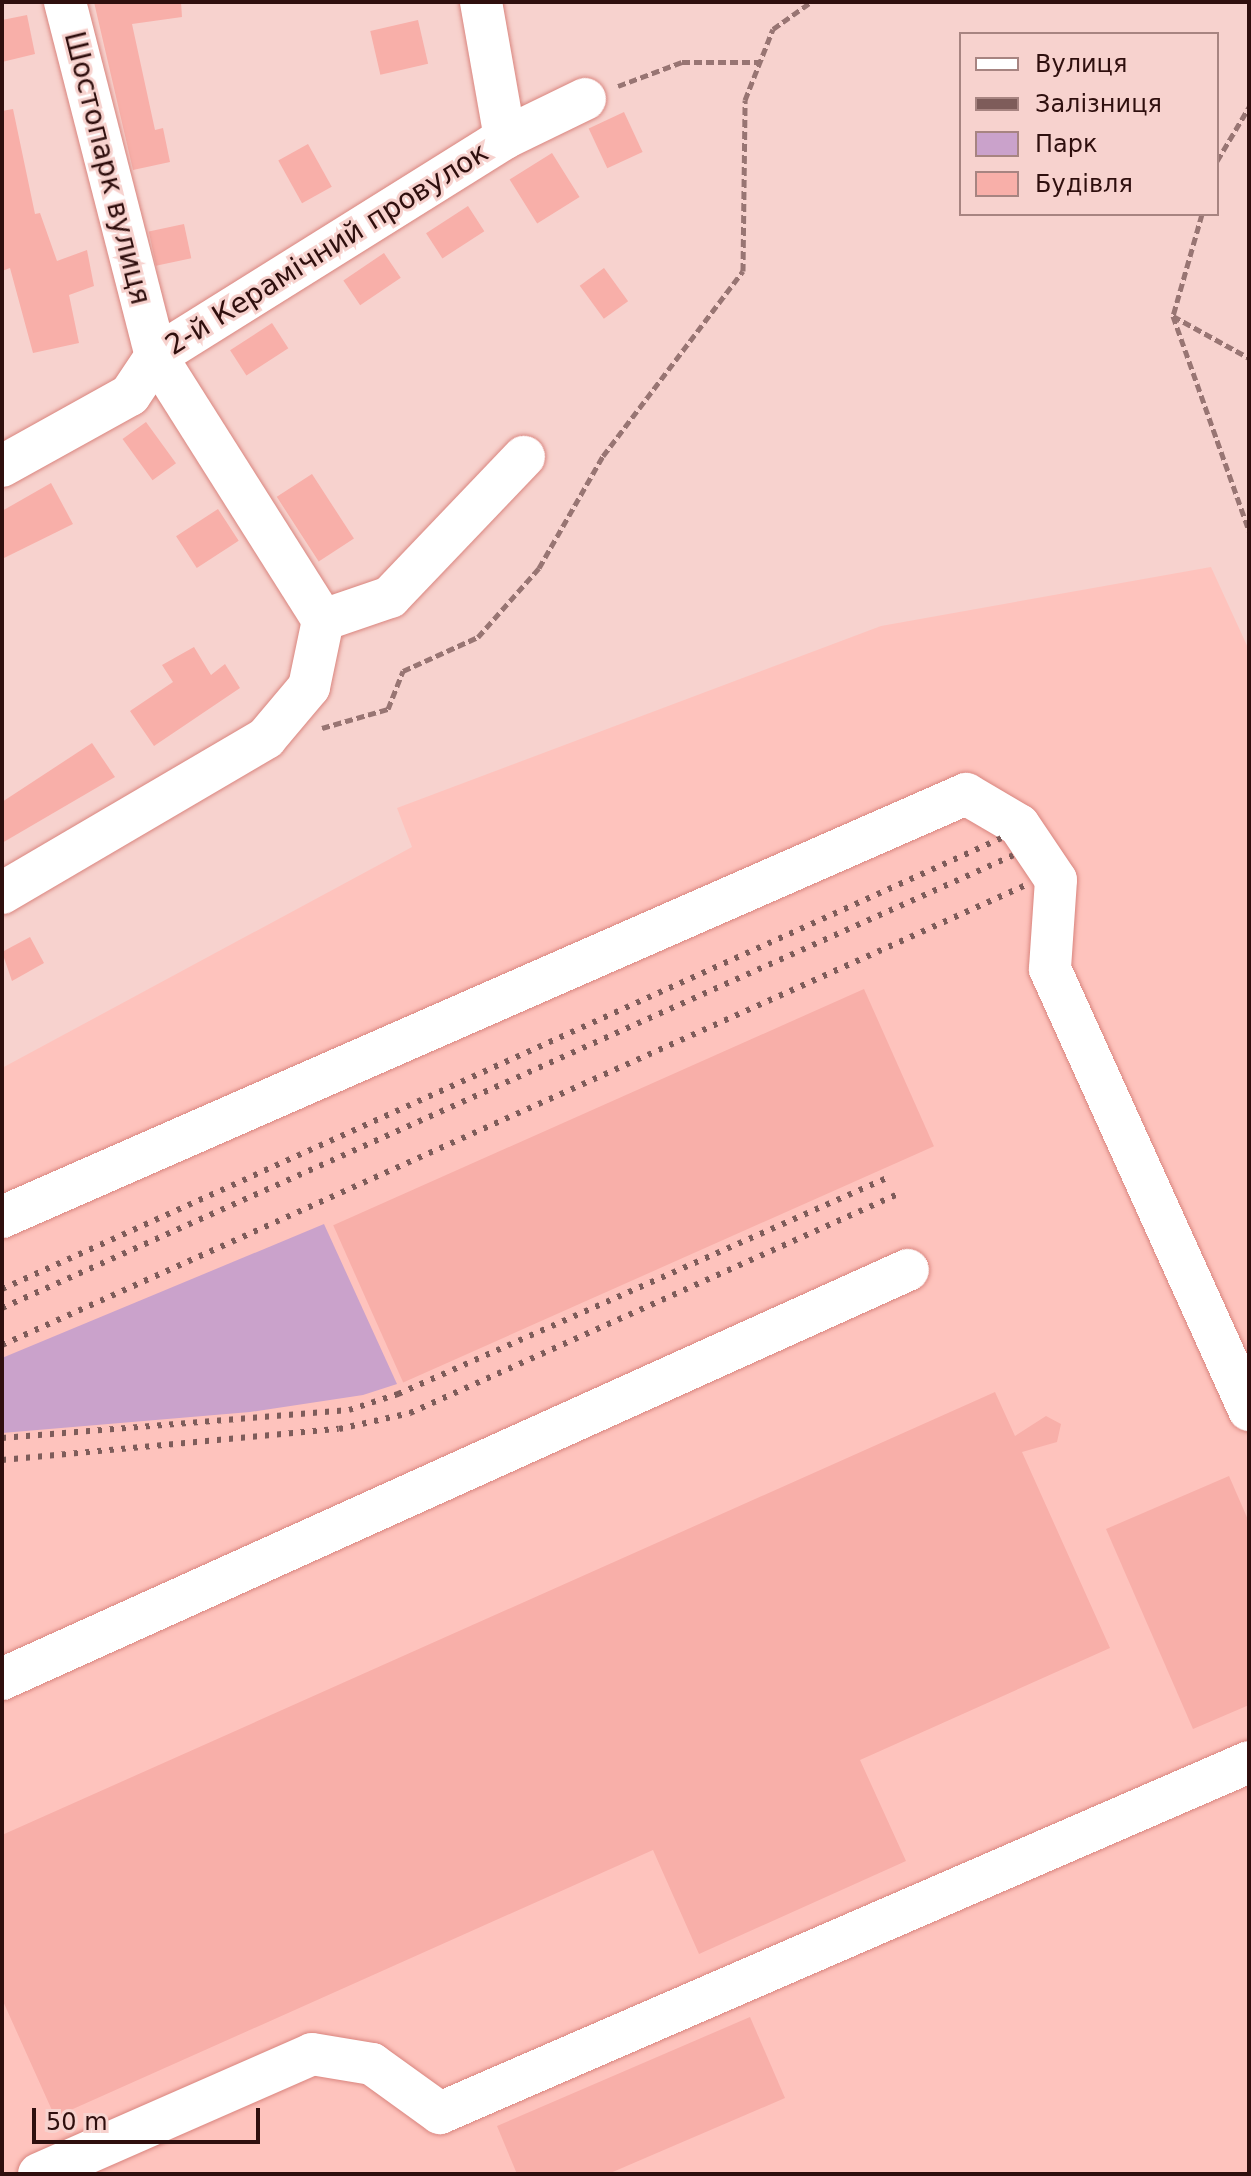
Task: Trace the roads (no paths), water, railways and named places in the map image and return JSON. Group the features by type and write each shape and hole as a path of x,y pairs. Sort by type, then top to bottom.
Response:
{"street":[{"name":"Шостопарк вулиця","path":"65,2 156,356 323,620"},
{"path":"481,2 505,138"},
{"name":"2-й Керамічний провулок","path":"2,466 130,395 156,356 505,138 585,99"},
{"path":"2,893 266,738 309,687 323,620 390,597 524,457"},
{"path":"2,1217 966,794 1019,825 1056,880 1050,969 1249,1410"},
{"path":"2,1679 908,1270"},
{"path":"39,2174 312,2054 372,2064 440,2113 1249,1762"}],"railway":[{"path":"2,1289 1004,837"},
{"path":"2,1308 1016,854"},
{"path":"2,1345 1026,885"},
{"path":"2,1438 349,1410 398,1394 887,1178"},
{"path":"2,1460 339,1429 410,1413 896,1195"}]}
